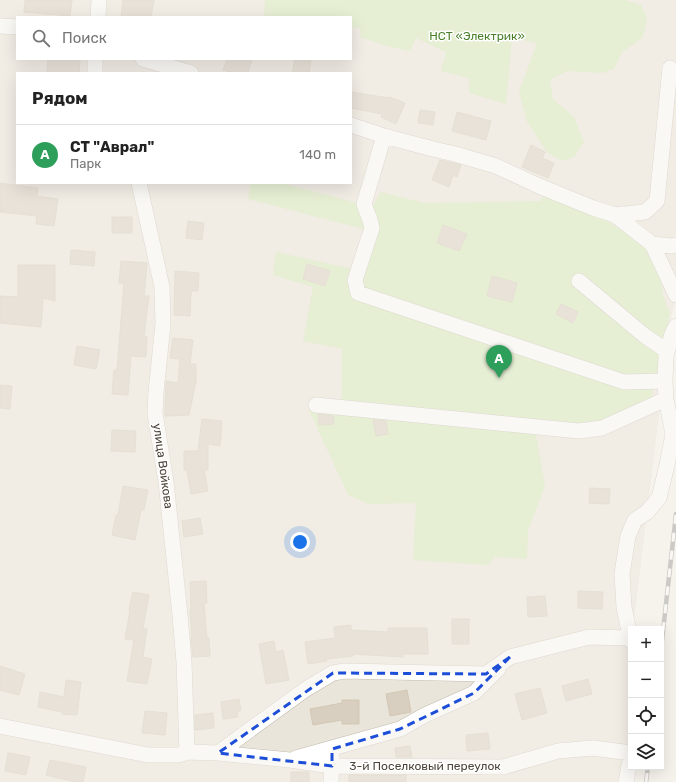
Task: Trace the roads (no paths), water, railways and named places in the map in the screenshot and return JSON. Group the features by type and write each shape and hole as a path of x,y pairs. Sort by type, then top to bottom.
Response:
{"street":[{"path":"98,16 99,0"},
{"path":"0,26 16,27"},
{"path":"95,60 95,72"},
{"path":"146,60 187,72"},
{"path":"615,215 645,212 657,201 670,68"},
{"path":"352,125 384,136 496,166 539,186 593,208 615,215 652,244 676,295"},
{"path":"384,136 364,204 372,228 355,280 358,293 624,382 664,381"},
{"name":"улица Войкова","path":"140,184 162,287 162,324 156,392 156,413 166,482 180,615 184,662 187,752"},
{"path":"652,244 676,245"},
{"path":"579,281 645,336 667,351"},
{"path":"628,626 624,607 622,574 628,536 635,520 647,512 659,498 667,465 673,434 664,381 667,351 676,326"},
{"path":"316,405 580,431 602,428 666,399"},
{"path":"218,753 306,689 333,673 345,671 486,674 510,657 589,637 628,640"},
{"name":"3-й Поселковый переулок","path":"290,760 400,729 474,693 510,657"},
{"name":"3-й Поселковый переулок","path":"0,726 148,754 179,755 187,752 218,753 290,760 332,766 503,767 558,752 592,748 628,754"},
{"path":"331,782 332,749"},
{"path":"626,782 628,770"}],"railway":[{"path":"664,626 676,514"},
{"path":"646,782 648,770"}],"place":[{"name":"СТ \"Аврал\"","path":"499,378"}],"park label":[{"name":"НСТ «Электрик»","path":"477,36"}]}
